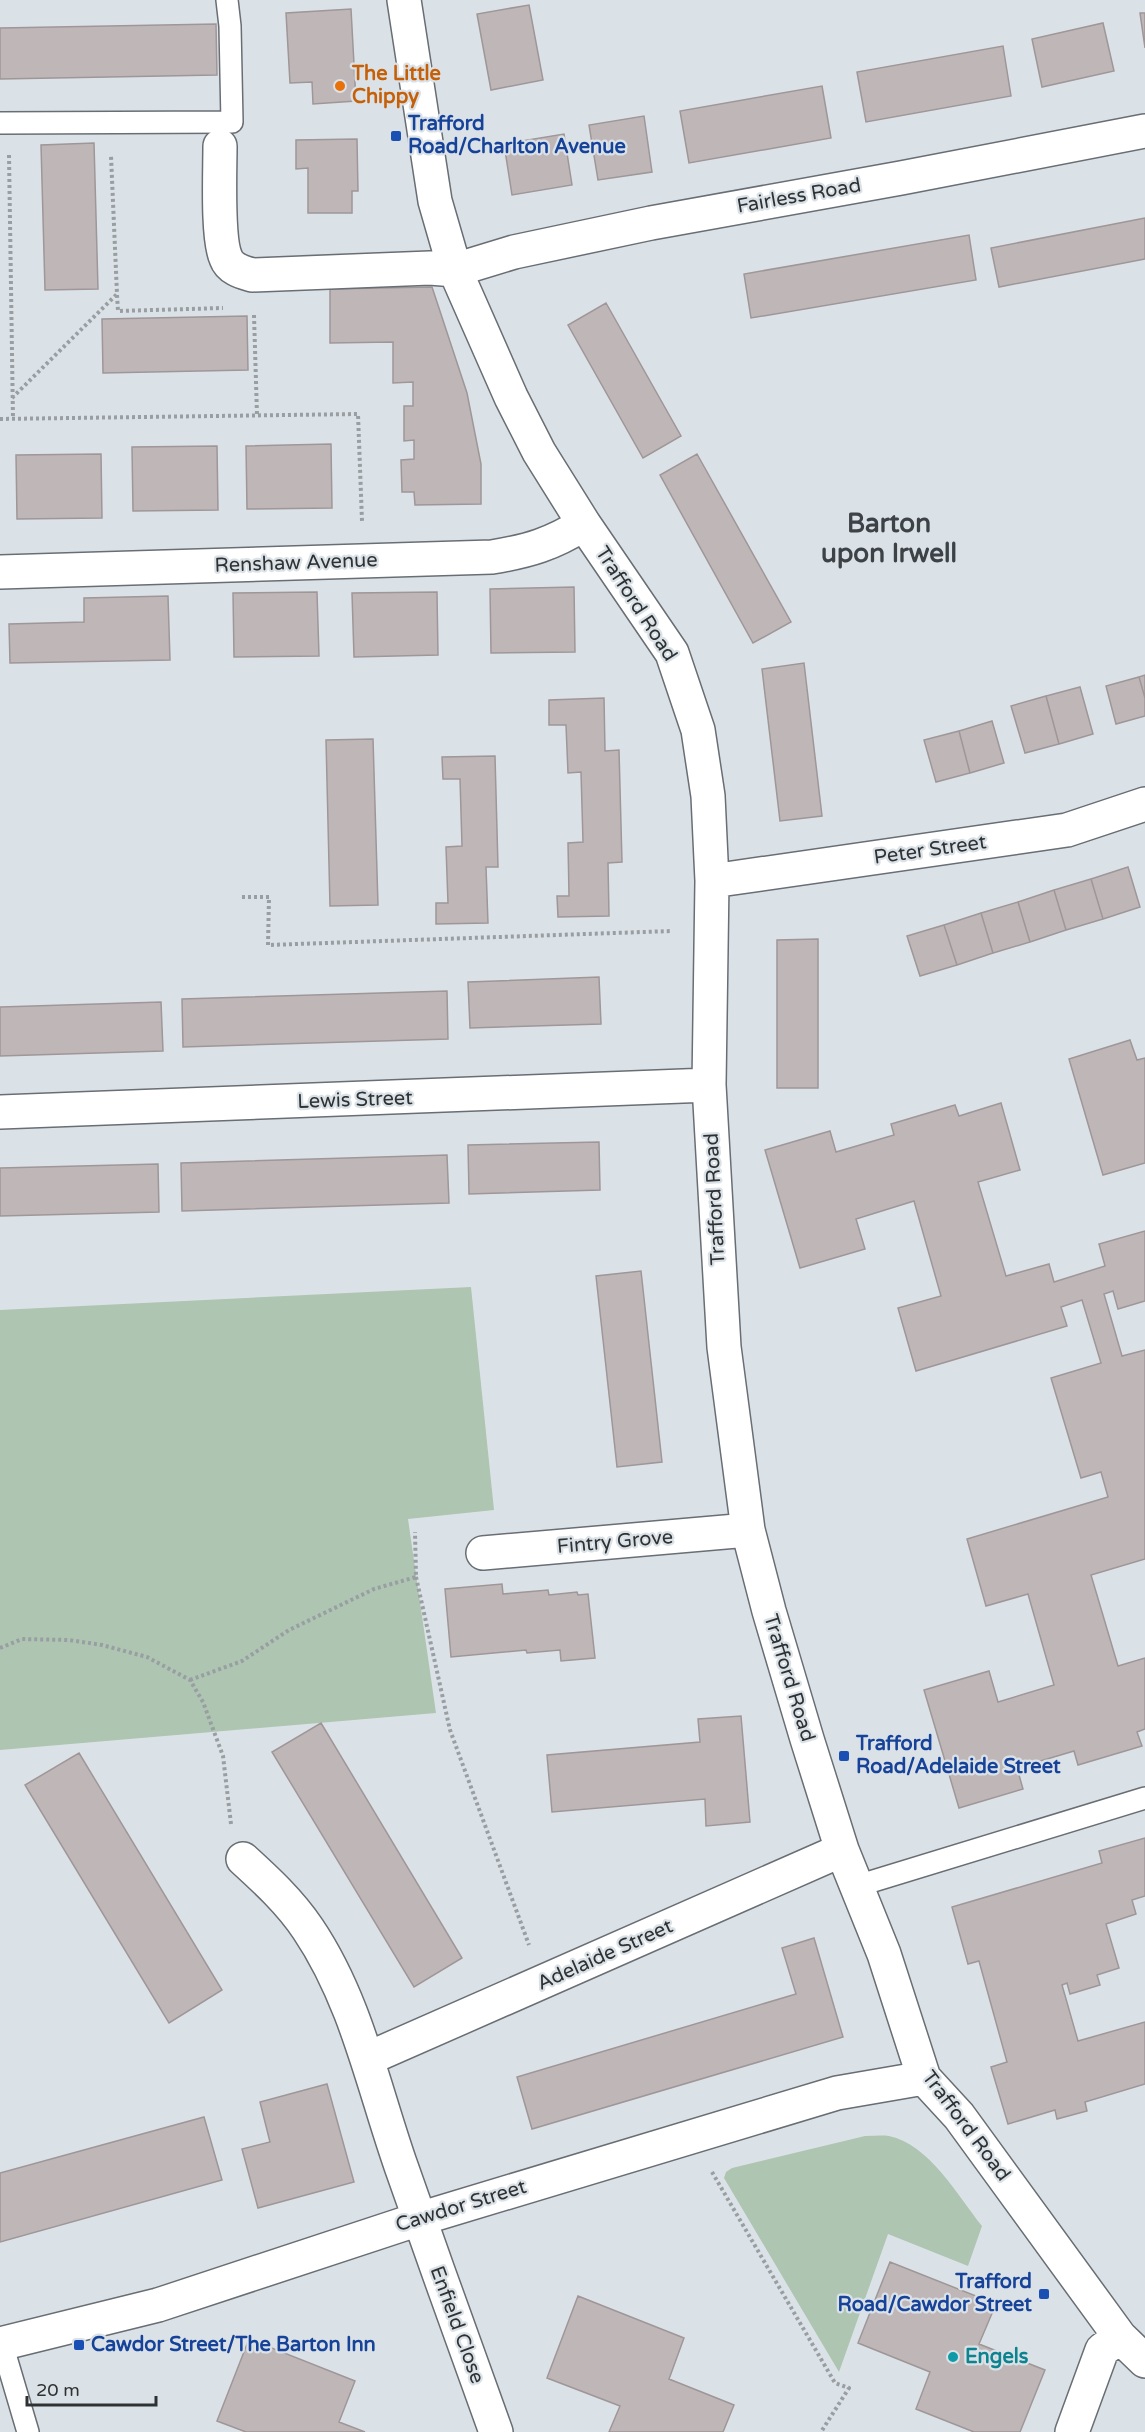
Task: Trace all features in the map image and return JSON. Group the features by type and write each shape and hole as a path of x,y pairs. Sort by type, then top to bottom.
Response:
{"street":[{"name":"Trafford Road","path":"404,0 435,201 455,270 511,397 539,452 584,524 672,653 698,730 708,796 712,881 709,1085 724,1347 748,1530 769,1611 842,1850 884,1954 924,2078 959,2116 1120,2337 1145,2361"},
{"name":"Fairless Road","path":"455,270 514,252 651,223 1145,131"},
{"path":"220,146 222,242 226,260 238,271 252,275 430,268 455,270"},
{"name":"Renshaw Avenue","path":"0,572 492,557 529,551 584,524"},
{"name":"Peter Street","path":"712,881 1067,830 1145,804"},
{"name":"Lewis Street","path":"0,1112 709,1085"},
{"name":"Fintry Grove","path":"483,1553 748,1530"},
{"name":"Adelaide Street","path":"368,2059 842,1850"},
{"path":"243,1859 274,1888 308,1929 333,1972 354,2019 368,2059 393,2145 419,2219"},
{"name":"Cawdor Street","path":"1,2344 158,2305 419,2219 837,2093 924,2078"},
{"name":"Enfield Close","path":"419,2219 496,2432"},
{"path":"1072,2432 1102,2350 1120,2337"}],"lane":[{"path":"0,123 232,122 230,26 227,0"},
{"path":"857,1886 1145,1798"},
{"path":"1,2344 28,2432"}],"path":[{"path":"111,147 118,311 253,308"},
{"path":"9,149 13,419"},
{"path":"252,275 257,415"},
{"path":"12,399 117,294"},
{"path":"0,419 358,414 363,561"},
{"path":"242,897 269,897 268,945 711,930"},
{"path":"415,1532 416,1577 450,1730 526,1938 548,1980"},
{"path":"190,1680 242,1661 289,1630 365,1593 416,1577"},
{"path":"0,1648 22,1639 69,1640 147,1658 190,1680 202,1702 223,1756 232,1837 243,1859"},
{"path":"701,2134 713,2177 835,2383 849,2388 821,2432"}],"green space":[{"path":"471,1287 494,1510 408,1519 436,1713 0,1750 0,1310"},
{"path":"865,2136 889,2136 917,2149 953,2186 982,2226 968,2266 888,2234 839,2372 724,2178 726,2172 732,2168"}],"building":[{"path":"529,5 543,80 491,90 477,14"},
{"path":"351,9 356,101 313,104 312,82 290,83 286,13"},
{"path":"1140,13 1145,13 1145,48"},
{"path":"1103,23 1114,71 1042,87 1032,39"},
{"path":"216,24 217,75 0,79 0,28"},
{"path":"1003,46 1011,96 866,122 857,72"},
{"path":"822,86 831,138 689,163 680,111"},
{"path":"644,116 652,172 598,180 589,125"},
{"path":"564,134 572,185 512,195 504,144"},
{"path":"357,139 358,191 352,191 352,213 308,213 308,168 296,169 296,140"},
{"path":"94,143 98,289 45,290 41,145"},
{"path":"1145,218 1145,259 999,287 991,248"},
{"path":"969,235 976,280 751,318 744,274"},
{"path":"432,287 467,393 481,464 481,504 415,505 414,492 402,492 401,460 414,459 414,440 404,441 404,406 413,406 413,382 393,383 393,342 330,343 330,289"},
{"path":"606,303 681,436 643,458 568,325"},
{"path":"247,316 248,370 103,373 102,319"},
{"path":"331,444 332,508 247,509 246,446"},
{"path":"217,446 218,510 133,511 132,447"},
{"path":"101,454 102,518 17,519 16,455"},
{"path":"697,454 791,622 753,643 660,475"},
{"path":"574,587 575,652 491,653 490,589"},
{"path":"317,592 319,656 234,657 233,593"},
{"path":"437,592 438,655 354,657 352,593"},
{"path":"168,596 170,660 10,663 9,624 84,622 84,598"},
{"path":"804,663 822,816 780,821 762,669"},
{"path":"1145,675 1145,698 1139,677"},
{"path":"1139,677 1145,698 1145,716 1116,724 1106,686"},
{"path":"1080,687 1093,734 1059,744 1046,696"},
{"path":"1046,696 1059,744 1025,753 1011,706"},
{"path":"604,698 605,751 619,750 622,862 608,863 609,916 558,917 557,896 569,896 568,843 583,842 581,772 568,773 566,725 549,725 549,700"},
{"path":"992,721 1004,763 970,773 959,731"},
{"path":"959,731 970,773 936,782 924,740"},
{"path":"373,739 378,905 330,906 326,740"},
{"path":"495,756 498,867 486,867 488,923 436,924 436,903 448,903 446,847 462,846 460,779 443,779 442,757"},
{"path":"1128,867 1140,907 1103,919 1091,879"},
{"path":"1091,879 1103,919 1066,930 1054,890"},
{"path":"1054,890 1066,930 1030,942 1018,902"},
{"path":"1018,902 1030,942 993,953 981,913"},
{"path":"981,913 993,953 957,965 944,925"},
{"path":"944,925 957,965 920,976 907,936"},
{"path":"818,939 818,1088 777,1088 777,940"},
{"path":"599,977 601,1024 470,1028 468,982"},
{"path":"447,991 448,1039 183,1047 182,999"},
{"path":"161,1002 163,1051 0,1056 0,1007"},
{"path":"1130,1040 1137,1060 1145,1058 1145,1163 1103,1175 1069,1059"},
{"path":"1001,1103 1020,1170 978,1182 1006,1276 1049,1264 1054,1282 1105,1266 1099,1244 1145,1231 1145,1301 1118,1309 1113,1291 1104,1294 1122,1356 1145,1350 1145,1559 1091,1575 1118,1666 1145,1658 1145,1729 1137,1732 1142,1746 1078,1765 1074,1751 1017,1768 1023,1789 959,1808 924,1690 989,1671 998,1702 1054,1685 1028,1594 986,1606 967,1539 1108,1497 1101,1472 1081,1478 1051,1378 1101,1363 1082,1300 1061,1307 1067,1326 916,1371 898,1308 941,1296 914,1201 856,1219 865,1249 800,1268 765,1150 830,1131 836,1152 894,1135 891,1124 955,1105 959,1116"},
{"path":"599,1142 600,1190 469,1194 468,1145"},
{"path":"447,1155 449,1203 182,1211 181,1163"},
{"path":"158,1164 159,1212 0,1216 0,1168"},
{"path":"641,1271 662,1462 617,1467 596,1276"},
{"path":"502,1584 503,1594 548,1590 549,1595 577,1592 578,1595 588,1594 595,1658 561,1661 560,1650 527,1653 526,1650 451,1657 445,1589"},
{"path":"741,1716 750,1822 706,1826 705,1799 552,1812 547,1755 700,1742 698,1719"},
{"path":"321,1723 462,1958 414,1987 272,1752"},
{"path":"79,1753 222,1990 169,2023 25,1785"},
{"path":"1145,1838 1145,1896 1132,1900 1136,1914 1106,1924 1119,1968 1097,1975 1100,1985 1070,1994 1067,1983 1062,1985 1078,2041 1145,2022 1145,2084 1085,2102 1087,2111 1057,2119 1055,2110 1008,2124 991,2067 1007,2062 979,1961 968,1964 952,1907 1102,1863 1099,1851"},
{"path":"814,1938 843,2037 532,2129 517,2077 796,1994 782,1948"},
{"path":"327,2084 354,2182 258,2208 242,2149 270,2142 260,2102"},
{"path":"204,2117 222,2180 0,2242 0,2173"},
{"name":"Engels","path":"890,2262 996,2304 979,2344 1045,2370 1020,2432 974,2432 916,2409 930,2372 858,2343"},
{"path":"578,2296 684,2338 669,2379 734,2405 723,2432 609,2432 620,2406 547,2378"},
{"path":"249,2339 355,2381 339,2422 365,2432 246,2432 217,2421"}],"place":[{"name":"The Little Chippy","path":"340,86"},
{"name":"Trafford Road/Charlton Avenue","path":"396,136"},
{"name":"Trafford Road/Adelaide Street","path":"844,1756"},
{"name":"Trafford Road/Cawdor Street","path":"1044,2294"},
{"name":"Cawdor Street/The Barton Inn","path":"79,2345"},
{"name":"Engels","path":"953,2357"}],"district":[{"name":"Barton upon Irwell","path":"889,538"}]}
